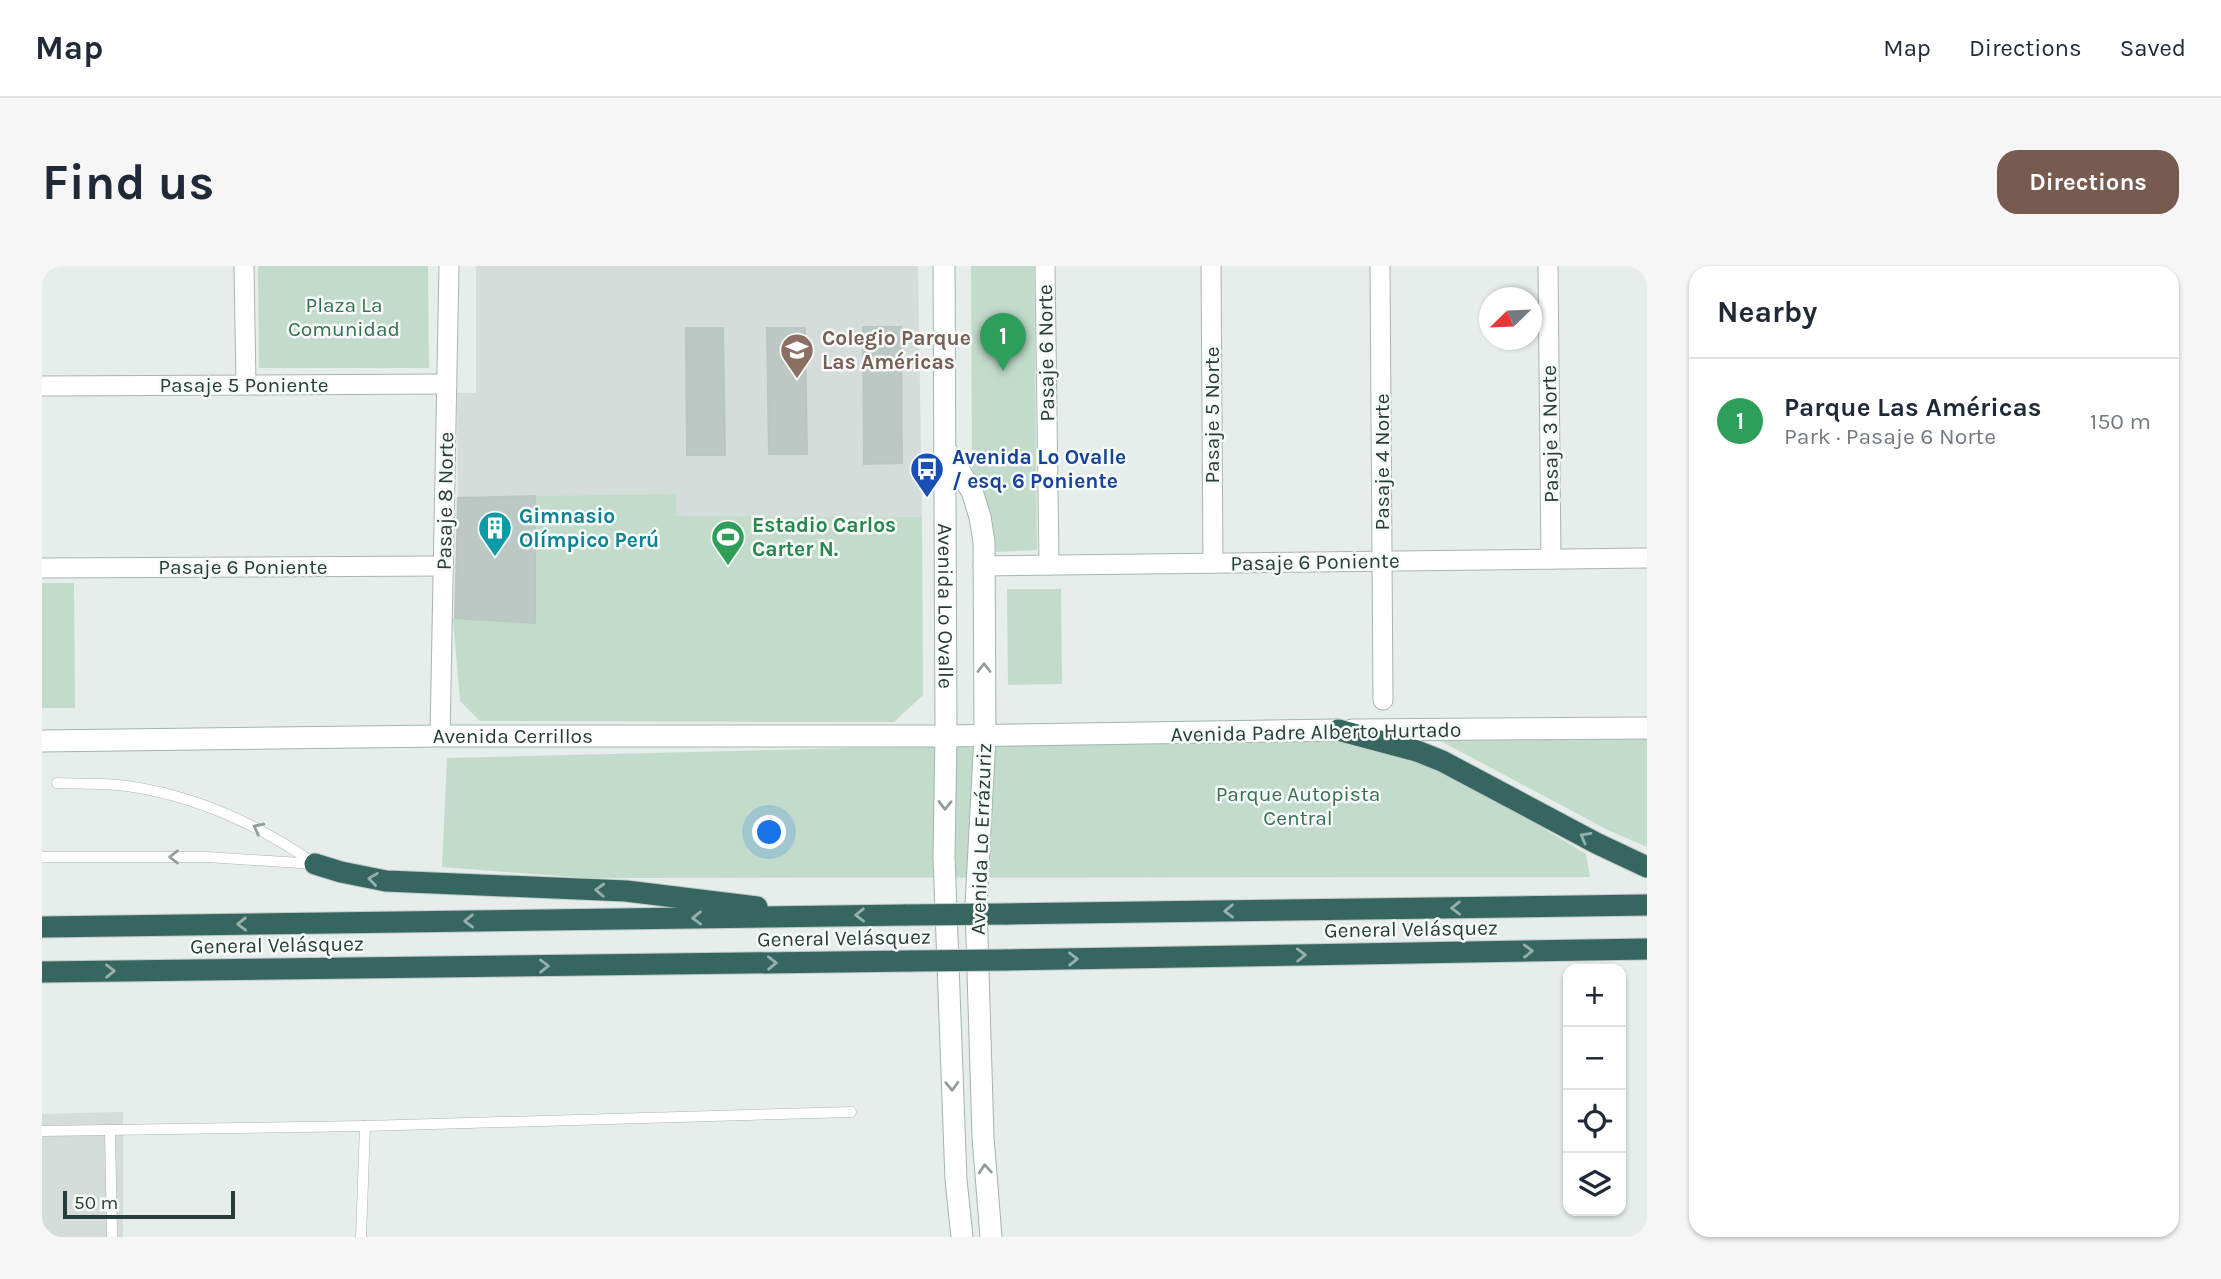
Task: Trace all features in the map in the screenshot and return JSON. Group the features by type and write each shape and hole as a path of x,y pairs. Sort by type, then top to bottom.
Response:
{"highway":[{"path":"1338,730 1418,751 1442,761 1596,843 1647,867"},
{"path":"315,864 386,881 626,891 814,916"},
{"name":"General Velásquez","path":"42,926 1647,905"},
{"name":"General Velásquez","path":"42,972 1647,949"}],"main road":[{"name":"Avenida Lo Ovalle","path":"944,266 946,736"},
{"name":"Avenida Lo Errázuriz","path":"945,449 972,491 984,542 985,736 976,905 983,1137 991,1237"},
{"name":"Avenida Padre Alberto Hurtado","path":"985,736 1647,728"},
{"name":"Avenida Cerrillos","path":"42,741 440,736 985,736"},
{"name":"Avenida Lo Errázuriz","path":"946,736 944,857 956,1180 962,1237"}],"street":[{"path":"244,266 246,385"},
{"name":"Pasaje 8 Norte","path":"440,736 449,266"},
{"name":"Pasaje 6 Norte","path":"1045,266 1049,565"},
{"name":"Pasaje 5 Norte","path":"1211,266 1213,563"},
{"name":"Pasaje 4 Norte","path":"1380,266 1383,700"},
{"name":"Pasaje 3 Norte","path":"1548,266 1551,559"},
{"name":"Pasaje 5 Poniente","path":"42,386 447,384"},
{"name":"Pasaje 6 Poniente","path":"984,566 1647,558"},
{"name":"Pasaje 6 Poniente","path":"42,568 444,566"}],"lane":[{"path":"57,783 125,785 186,798 259,828 315,864"},
{"path":"42,857 207,857 315,864"},
{"path":"42,1131 365,1126 851,1112"},
{"path":"361,1237 365,1126"},
{"path":"110,1130 112,1237"}],"shaded area":[{"path":"476,266 918,266 922,517 675,516 676,494 458,498 457,393 476,393"},
{"path":"123,1112 123,1237 42,1237 42,1114"}],"green space":[{"name":"Plaza La Comunidad","path":"258,266 428,266 429,368 259,368"},
{"path":"971,266 1034,266 1037,550 996,552 972,475"},
{"name":"Estadio Carlos Carter N.","path":"676,494 676,516 922,517 923,695 894,722 480,721 460,701 453,618 535,623 535,496"},
{"path":"42,583 74,583 75,708 42,708"},
{"path":"1007,589 1061,589 1062,684 1008,685"},
{"name":"Parque Autopista Central","path":"1300,737 1347,742 1420,760 1471,785 1586,854 1590,877 586,878 442,867 447,758"},
{"path":"1435,738 1647,738 1647,847 1608,830"}],"building":[{"path":"863,327 901,327 902,463 864,464"},
{"path":"686,328 723,328 725,455 687,455"},
{"path":"767,328 805,328 807,454 769,454"},
{"name":"Gimnasio Olímpico Perú","path":"535,496 535,623 455,618 458,498"}],"place":[{"name":"Parque Las Américas","path":"1003,371"},
{"name":"Colegio Parque Las Américas","path":"797,380"},
{"name":"Avenida Lo Ovalle / esq. 6 Poniente","path":"927,499"},
{"name":"Gimnasio Olímpico Perú","path":"495,558"},
{"name":"Estadio Carlos Carter N.","path":"728,567"}]}
